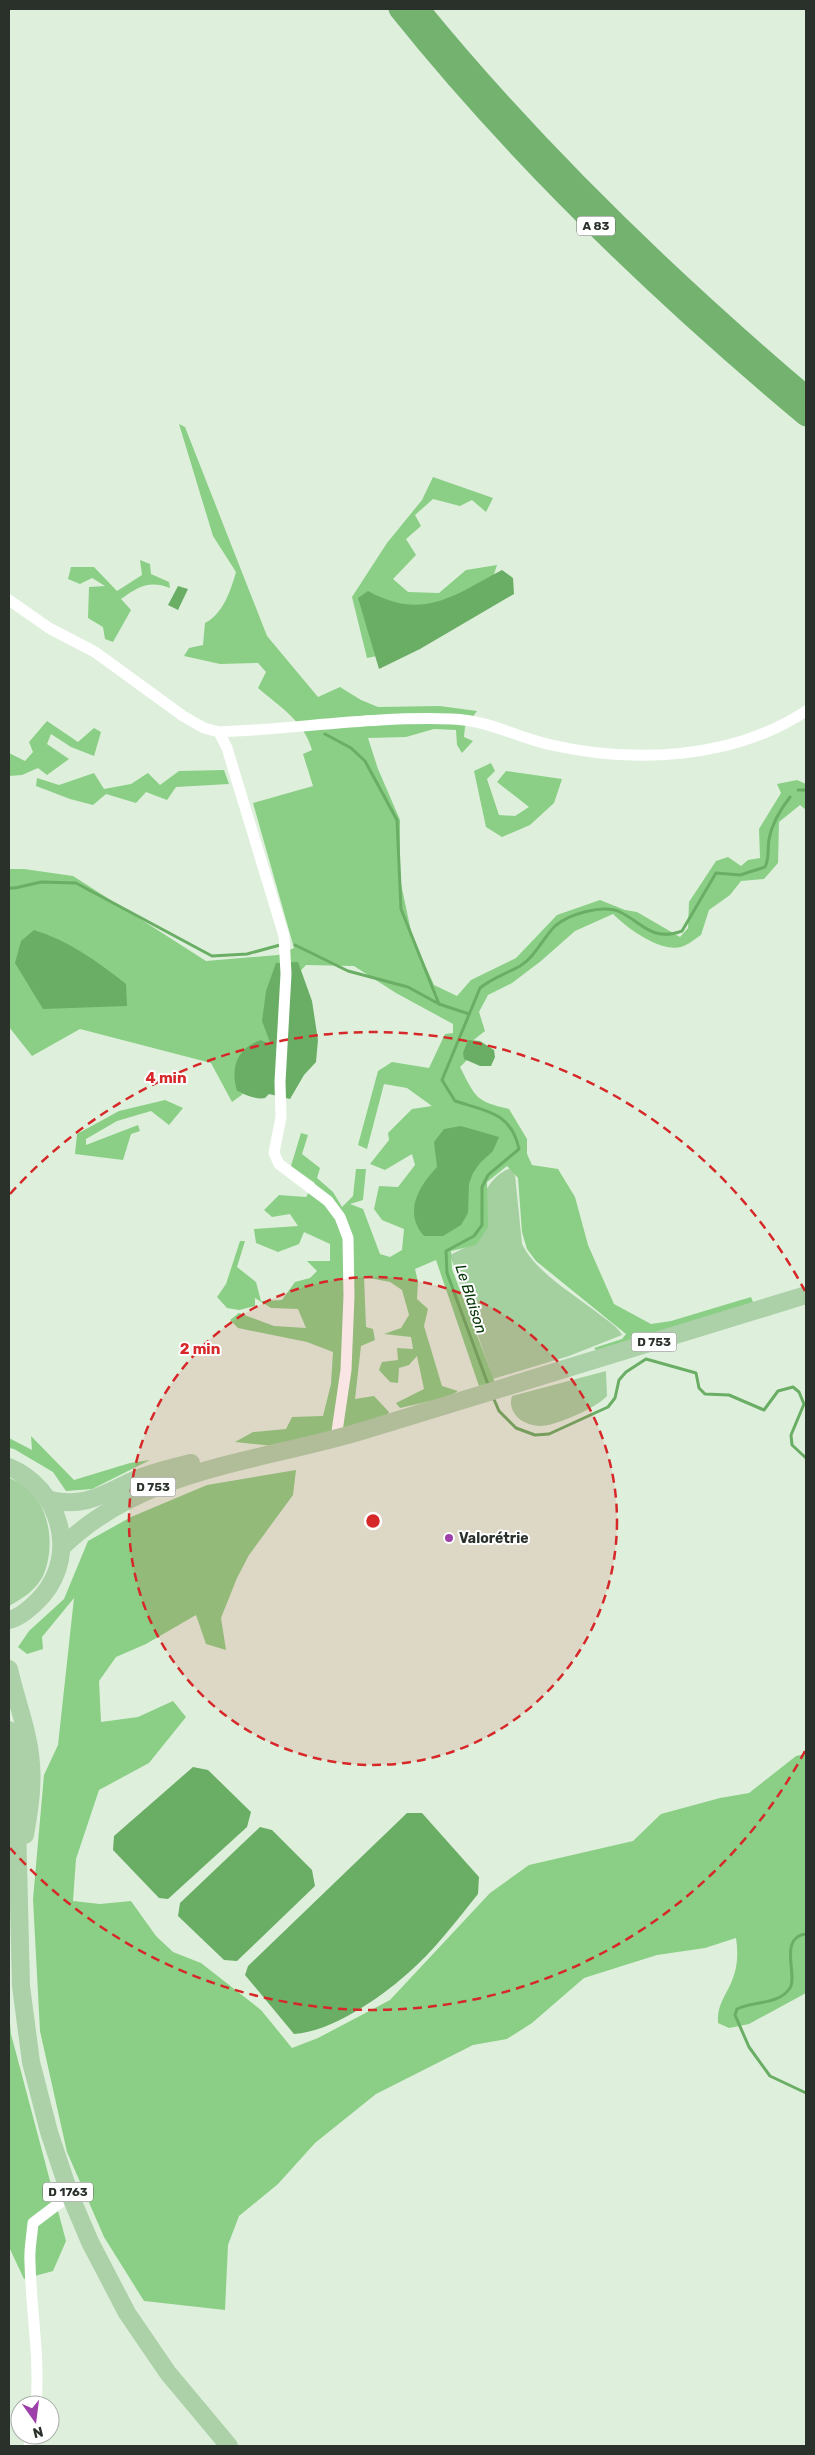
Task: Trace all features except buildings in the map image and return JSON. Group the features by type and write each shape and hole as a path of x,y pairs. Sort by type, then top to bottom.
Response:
{"highway":[{"name":"A 83","path":"399,9 494,120 575,205 692,317 806,416"},
{"name":"A 83","path":"419,9 493,95 581,189 694,298 806,396"}],"main road":[{"name":"D 753","path":"62,1547 93,1519 145,1491 196,1472 336,1438 806,1295"},
{"name":"D 753","path":"50,1500 64,1503 84,1502 163,1470 194,1462 259,1456"},
{"path":"9,1467 21,1472 39,1486 50,1500 59,1519 62,1547 59,1567 49,1588 35,1605 10,1622"},
{"name":"D 1763","path":"9,1669 28,1739 31,1766 29,1808 18,1895"},
{"name":"D 1763","path":"9,1730 16,1782 21,1986 30,2062 49,2132 70,2195 90,2242 127,2312 168,2373 229,2446"}],"street":[{"path":"9,600 49,628 95,652 183,716 204,728 219,732 350,722 455,719 482,723 546,744 583,750 645,755 702,750 740,742 767,732 806,711"},
{"path":"219,732 227,748 284,936 286,974 280,1082 281,1117 274,1153 279,1164 328,1201 340,1217 348,1238 349,1296 346,1370 336,1438"},
{"path":"37,2395 36,2331 30,2260 33,2223 70,2195"}],"shaded area":[{"path":"179,424 185,427 267,636 318,697 340,687 361,700 378,707 440,706 477,711 465,727 464,737 473,741 462,753 457,745 456,730 434,729 406,737 368,738 378,769 400,820 400,879 412,936 434,985 457,996 471,980 516,958 557,915 600,900 625,910 637,912 680,937 688,928 689,902 716,861 728,857 741,866 748,860 760,858 759,829 781,793 777,784 797,780 806,784 806,810 800,805 779,822 778,863 764,879 741,881 730,895 709,910 701,935 681,947 663,946 644,938 626,926 613,914 575,931 512,983 488,995 479,1012 485,1031 471,1042 473,1054 460,1067 478,1097 489,1103 509,1109 527,1139 527,1154 532,1165 558,1169 575,1197 588,1245 614,1304 651,1324 671,1321 751,1297 755,1307 598,1352 594,1348 622,1339 626,1334 536,1261 527,1249 522,1232 518,1178 507,1166 487,1182 488,1227 476,1245 451,1251 452,1269 495,1383 479,1386 436,1260 415,1269 418,1282 417,1299 428,1309 424,1326 442,1386 458,1391 448,1397 400,1408 396,1403 424,1389 417,1356 409,1365 399,1368 398,1383 390,1382 379,1370 382,1362 398,1360 397,1348 413,1349 411,1337 384,1334 401,1328 409,1315 402,1290 390,1282 364,1277 366,1327 373,1329 375,1340 361,1346 355,1399 374,1396 389,1412 386,1418 274,1446 235,1442 253,1432 286,1429 292,1417 323,1416 331,1384 333,1352 307,1342 238,1328 230,1320 239,1313 274,1326 306,1328 298,1309 271,1308 255,1298 255,1306 239,1310 227,1308 217,1297 226,1284 240,1241 245,1241 237,1267 256,1282 261,1301 282,1300 295,1282 310,1278 317,1271 307,1261 330,1261 330,1244 304,1232 299,1244 278,1252 256,1243 254,1229 298,1226 290,1214 272,1217 264,1210 279,1195 306,1197 315,1183 291,1166 301,1133 308,1135 302,1154 320,1168 317,1178 333,1192 342,1207 353,1196 356,1169 366,1169 363,1200 350,1204 363,1209 380,1254 390,1257 402,1250 404,1229 382,1220 374,1209 379,1186 398,1187 415,1165 412,1154 385,1170 370,1164 389,1140 388,1133 412,1109 432,1106 407,1088 384,1084 367,1149 358,1145 378,1071 392,1062 429,1068 445,1034 453,1033 453,1024 396,993 354,966 306,965 271,1002 272,1047 237,1091 243,1094 232,1102 211,1063 80,1029 32,1056 9,1027 9,869 24,869 73,876 206,961 278,955 294,948 253,803 313,786 303,754 312,750 297,723 283,708 258,688 266,672 258,663 220,664 184,656 189,648 203,645 205,623 217,614 221,608 229,594 236,572 213,536"},
{"path":"433,477 493,498 486,512 472,500 460,506 433,499 415,515 421,526 406,539 416,555 393,579 408,592 439,593 466,570 497,565 490,587 382,655 367,658 352,597 387,543 422,500"},
{"path":"140,560 150,564 151,574 169,582 170,588 156,585 144,586 121,599 131,610 113,642 105,639 103,627 88,618 89,587 105,586 92,578 80,584 68,579 71,567 94,567 117,591 142,575"},
{"path":"502,570 513,578 514,594 420,649 379,669 358,598 368,591 388,600 405,604 437,602 453,596"},
{"path":"178,586 188,589 178,610 168,605"},
{"path":"47,721 78,742 94,728 101,732 94,756 71,747 51,734 47,744 69,759 47,775 38,768 22,775 9,776 9,753 25,761 33,752 29,742"},
{"path":"491,763 495,771 487,779 499,815 515,816 529,807 497,782 506,771 562,779 554,803 530,825 502,837 486,827 474,771"},
{"path":"224,770 229,784 176,787 167,800 146,792 136,803 106,794 93,805 70,799 36,786 37,778 59,785 94,773 104,789 131,784 148,773 160,785 179,771"},
{"path":"34,930 82,952 126,984 127,1006 43,1009 15,963 21,941"},
{"path":"298,962 312,1001 318,1040 316,1062 304,1075 290,1099 269,1094 265,1098 255,1098 237,1091 234,1074 237,1060 241,1053 261,1040 271,1045 262,1021 266,991 276,963"},
{"path":"468,1040 480,1041 494,1050 495,1057 491,1066 480,1066 464,1059 463,1053"},
{"path":"165,1100 183,1108 169,1125 151,1111 117,1121 86,1139 86,1145 138,1125 140,1131 131,1134 123,1160 75,1154 77,1134 119,1111"},
{"path":"461,1126 499,1137 493,1151 480,1163 473,1173 469,1184 468,1213 461,1225 443,1236 424,1236 418,1227 414,1209 419,1191 437,1167 434,1142 444,1129"},
{"path":"511,1168 515,1175 522,1244 529,1255 546,1274 612,1324 622,1335 569,1356 493,1379 450,1255 470,1245 478,1211 487,1190 501,1173"},
{"path":"606,1371 607,1396 595,1405 575,1415 555,1423 539,1426 524,1422 513,1411 511,1404 512,1396"},
{"path":"31,1436 74,1480 130,1463 150,1460 92,1489 66,1491 53,1472 14,1449 9,1448 9,1438 32,1450"},
{"path":"296,1470 293,1495 249,1555 237,1578 221,1618 226,1650 206,1644 196,1615 146,1644 116,1657 99,1681 101,1722 138,1717 173,1701 186,1717 149,1763 99,1790 76,1859 73,1901 100,1904 131,1901 156,1936 173,1952 201,1963 261,2010 292,2048 318,2038 390,2000 490,1893 529,1865 633,1841 661,1814 720,1798 749,1793 796,1756 806,1754 806,1993 749,2024 729,2028 718,2023 721,2004 735,1973 736,1938 705,1948 657,1955 584,1978 532,2023 507,2039 473,2045 376,2094 315,2143 278,2184 239,2216 228,2245 225,2310 144,2301 104,2237 67,2152 40,2031 33,1899 44,1775 58,1745 74,1598 42,1637 43,1649 27,1654 18,1647 29,1631 64,1599 88,1541 131,1517 207,1485"},
{"path":"9,1478 33,1494 41,1506 49,1533 49,1548 43,1576 37,1586 9,1606"},
{"path":"193,1767 208,1770 251,1812 247,1827 168,1899 159,1898 113,1850 114,1836"},
{"path":"407,1813 422,1813 479,1877 478,1894 426,1956 383,1993 339,2020 308,2032 294,2034 245,1975 248,1966"},
{"path":"260,1827 272,1830 312,1870 315,1886 237,1961 224,1960 178,1916 180,1903"},
{"path":"9,2011 11,2034 66,2241 53,2271 24,2279 9,2247"}],"waterway":[{"path":"325,734 351,748 365,761 397,820 401,909 439,1004 469,1014"},
{"name":"Le Blaison","path":"798,790 806,790"},
{"name":"Le Blaison","path":"489,1387 447,1273 446,1251 474,1236 482,1225 482,1187 488,1175 519,1149 510,1127 503,1120 487,1111 455,1101 442,1080 480,988 489,981 520,966 535,953 555,926 577,914 596,910 613,910 628,916 655,933 671,934 682,931 716,873 740,875 765,867 769,839 774,822 790,797"},
{"path":"9,888 41,882 76,883 212,956 247,954 280,945"},
{"path":"295,945 348,971 408,987 439,1004"},
{"name":"Le Blaison","path":"493,1397 499,1411 516,1428 535,1435 549,1434 608,1407 615,1398 619,1380 626,1372 646,1359 696,1373 699,1388 705,1394 729,1395 764,1410 778,1391 793,1387 799,1392 804,1404 791,1435 792,1445 806,1458"},
{"name":"Le Blaison","path":"806,1934 798,1937 793,1942 790,1958 792,1975 790,1988 773,2000 743,2006 737,2009 735,2015 749,2047 770,2076 806,2093"}],"place":[{"name":"Valorétrie","path":"449,1538"}]}
